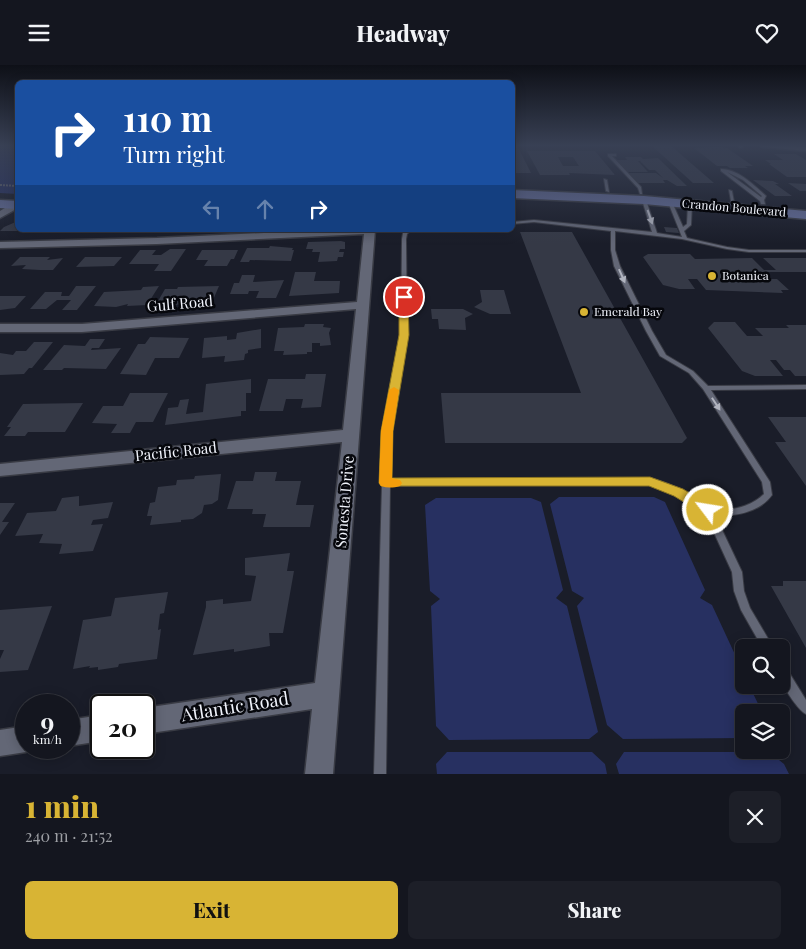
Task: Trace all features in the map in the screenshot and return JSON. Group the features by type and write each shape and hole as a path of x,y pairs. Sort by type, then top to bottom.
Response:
{"main road":[{"name":"Crandon Boulevard","path":"515,187 606,185 654,198 690,204 806,215"},
{"name":"Crandon Boulevard","path":"515,195 654,198 731,196 806,208"},
{"path":"0,196 15,202"},
{"path":"0,204 15,203"}],"street":[{"path":"0,215 15,204"},
{"path":"0,245 157,241 331,232"},
{"name":"Sonesta Drive","path":"319,774 370,232"},
{"name":"Gulf Road","path":"0,328 82,328 363,305"},
{"name":"Pacific Road","path":"0,470 352,435"},
{"name":"Atlantic Road","path":"155,719 327,694"},
{"path":"0,743 15,741"}],"lane":[{"path":"631,178 654,198 682,229 686,238"},
{"path":"733,178 762,201 764,196 741,178"},
{"path":"654,198 655,234"},
{"path":"682,229 689,225 690,204"},
{"path":"515,223 534,221 655,234 686,238 727,248 806,251"},
{"path":"385,483 650,481 679,493 708,510 723,512 745,509 762,502 768,495 766,482 706,388 691,371 663,356 658,348 617,266 613,250 613,229"},
{"path":"380,774 387,431 404,335 404,239 406,232"},
{"path":"769,251 777,258"},
{"path":"706,388 806,387"},
{"path":"708,510 737,571 739,591 746,610 763,639"},
{"path":"790,685 806,708"}],"path":[{"path":"0,185 15,186"}],"shaded area":[{"path":"0,178 15,178 15,194 0,193"},
{"path":"559,497 654,497 665,502 705,590 700,598 712,605 735,655 735,694 753,694 758,704 735,704 735,738 623,739 607,725 577,606 584,598 572,591 550,504"},
{"path":"436,498 531,498 541,502 563,590 556,598 567,606 598,732 589,739 449,740 436,726 431,606 440,599 430,591 425,505"},
{"path":"447,752 592,752 605,764 607,774 437,774 436,764"},
{"path":"624,752 735,752 735,759 778,759 784,764 789,774 619,774 616,764"}],"building":[{"path":"632,178 679,178 687,186 677,186 667,180 663,180 665,183 636,183"},
{"path":"688,178 708,178 714,183 693,183"},
{"path":"753,180 773,181 792,196 775,196"},
{"path":"788,183 806,184 806,191 800,191"},
{"path":"15,222 15,231 0,231"},
{"path":"664,227 677,228 679,233 666,232"},
{"name":"Emerald Bay","path":"520,232 572,232 687,438 682,443 445,443 441,393 581,393"},
{"path":"308,242 345,242 345,249 340,249 339,252 344,252 343,257 338,257 337,261 318,262 320,252 312,252 313,249 306,249"},
{"path":"270,246 293,248 291,261 250,260 249,262 240,262 247,248 269,248"},
{"path":"170,249 186,249 171,271 154,271 159,264 129,264 140,250 156,250 152,255 161,255"},
{"path":"202,250 238,250 234,259 231,259 227,266 204,266 208,260 196,260"},
{"name":"Botanica","path":"648,254 690,254 695,259 752,258 764,270 776,270 763,258 806,258 806,272 764,272 771,279 777,279 789,290 781,290 783,293 706,290 697,279 688,279 695,289 679,289 663,285 643,257"},
{"path":"20,257 50,257 47,260 63,258 53,270 22,269 26,265 11,266"},
{"path":"85,257 122,257 114,266 76,267"},
{"path":"295,272 316,272 314,281 340,281 339,293 289,296"},
{"path":"242,275 255,275 253,282 284,280 276,298 256,298 259,291 249,291 248,294 230,294 234,283 239,283"},
{"path":"76,286 96,286 77,310 62,310 71,300 57,300 46,309 30,309 45,292 62,292 61,296 69,296"},
{"path":"159,286 147,305 94,306 104,292 141,290 143,287"},
{"path":"219,286 213,300 193,300 191,304 171,305 169,308 154,308 165,289"},
{"path":"480,290 504,290 511,314 490,314 474,307 482,302"},
{"path":"0,296 26,296 15,308 0,310"},
{"path":"431,309 463,309 473,314 465,318 466,330 439,329 438,319 432,319"},
{"name":"Botanica","path":"714,322 735,322 747,336 763,336 755,328 789,328 786,325 806,325 806,376 795,376 790,370 784,370 776,360 770,360 783,376 755,376 742,371 708,328"},
{"path":"305,324 324,324 323,327 331,328 329,333 331,345 320,346 320,343 312,343 312,352 307,352 307,354 283,355 284,351 274,351 278,328 304,327"},
{"path":"261,329 261,348 248,350 244,360 224,362 225,356 202,358 204,338 227,336 227,340 236,339 237,333"},
{"path":"150,337 189,338 179,358 155,358 146,375 120,374 138,344 145,344"},
{"path":"90,339 105,339 99,348 92,348 91,350 121,348 106,369 64,368 62,370 43,370 64,345 85,346"},
{"path":"34,342 53,342 32,368 29,368 24,374 0,375 0,353 13,355 16,351 26,351"},
{"path":"306,374 326,374 321,407 301,408 303,399 286,399 283,411 259,411 268,379 305,379"},
{"path":"251,379 251,393 246,393 246,411 241,411 241,416 165,425 168,408 178,407 180,400 189,399 186,414 203,412 206,384"},
{"path":"130,393 168,393 153,422 136,422 130,433 111,433 117,424 92,423 103,406 123,406"},
{"path":"83,403 65,432 28,432 25,436 4,436 11,427 7,427 23,404"},
{"path":"768,417 806,417 806,486 775,442 786,442"},
{"path":"255,472 277,472 275,481 301,481 296,505 314,505 310,527 263,527 266,514 252,514 253,509 227,509 236,481 253,481"},
{"path":"221,474 218,500 212,504 204,505 202,513 193,519 181,520 181,522 150,525 152,516 147,516 150,503 155,502 158,487 176,485 177,480 194,479 195,476"},
{"path":"79,496 79,506 113,502 108,518 93,520 91,525 103,524 93,551 59,554 62,544 39,543 43,534 15,536 27,513 56,511 62,498"},
{"path":"0,503 15,503 2,522 9,522 0,535"},
{"path":"290,553 287,571 294,571 283,633 269,633 270,646 234,652 234,649 193,655 206,601 223,599 223,604 251,601 256,576 245,575 245,558"},
{"path":"783,581 806,581 806,648 771,586 783,586"},
{"path":"168,592 164,613 160,614 158,630 161,629 157,659 119,664 118,667 98,670 98,667 89,668 90,666 73,669 83,620 111,616 115,598"},
{"path":"52,606 28,670 0,672 0,659 4,650 0,650 0,610"}],"slow traffic":[{"path":"394,390 387,431 385,483 395,483"}],"place":[{"name":"Botanica","path":"712,276"},
{"name":"Emerald Bay","path":"584,312"}],"route":[{"path":"404,297 404,335 387,431 385,483 650,481 679,493 708,510"}]}
